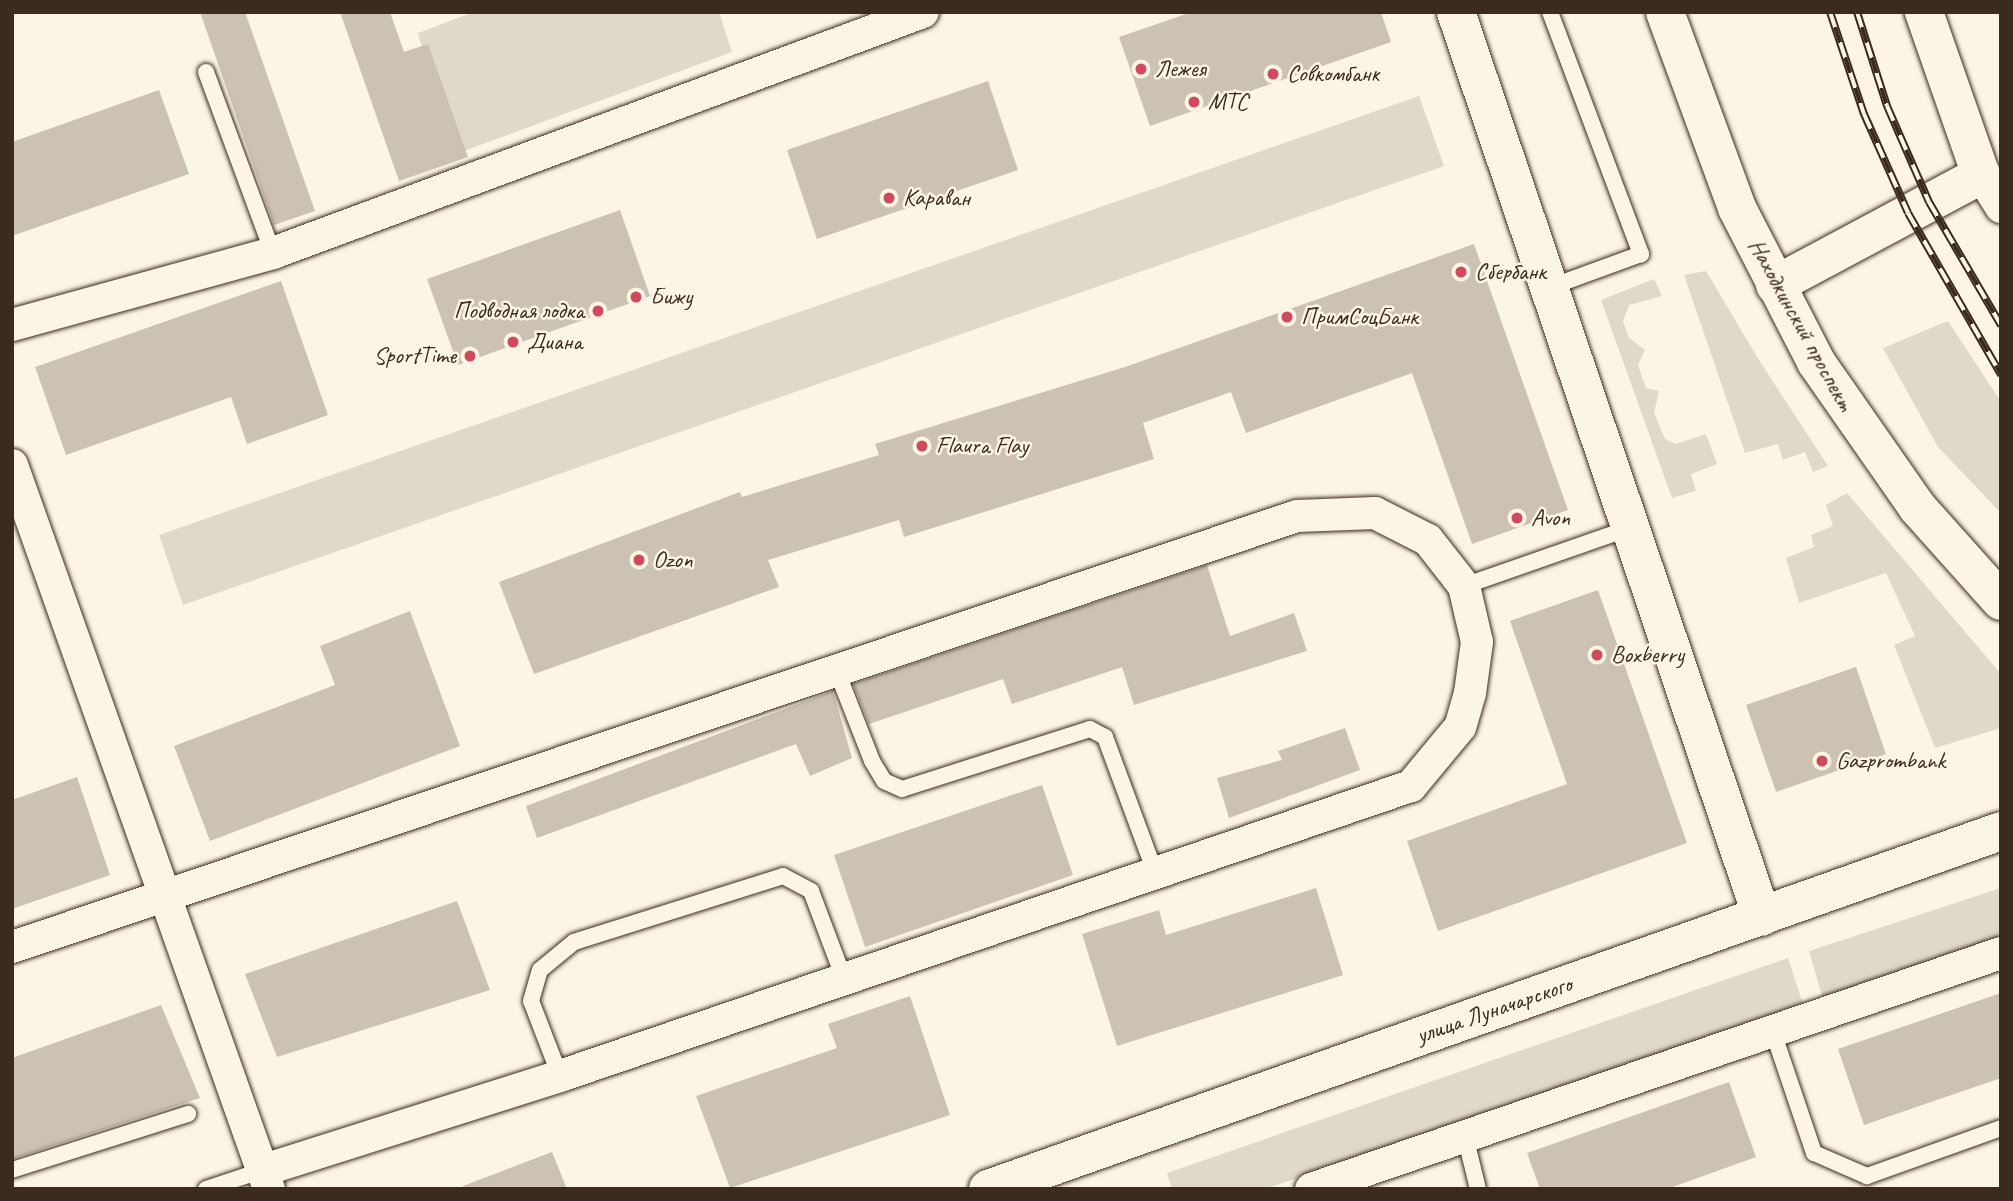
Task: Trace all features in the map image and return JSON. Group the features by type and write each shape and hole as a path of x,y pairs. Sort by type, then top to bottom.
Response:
{"main road":[{"path":"1456,12 1553,286 1762,916"},
{"name":"Находкинский проспект","path":"1665,12 1728,183 1774,285 1863,435 1968,569 2001,601"},
{"path":"1774,285 1981,175 1924,12"},
{"name":"улица Луначарского","path":"988,1189 2001,831"}],"street":[{"path":"12,325 273,253 923,12"},
{"path":"1981,175 2001,207"},
{"path":"12,465 163,895 266,1179 843,976 1411,786 1460,727 1470,693 1477,642 1464,586 1428,540 1376,513 1297,516 836,668 163,895 12,947"},
{"path":"1311,1189 2001,953"}],"lane":[{"path":"1550,12 1640,254 1553,286"},
{"path":"206,72 273,253"},
{"path":"1464,586 1633,527"},
{"path":"836,668 872,761 884,781 902,789 1090,729 1105,737 1155,872"},
{"path":"559,1076 531,1001 540,970 574,942 783,876 811,891 843,976"},
{"path":"1772,1030 1814,1153 1824,1158 1867,1176 2001,1128"},
{"path":"12,1170 188,1114"},
{"path":"1465,1136 1478,1189"},
{"path":"206,1189 266,1179"}],"shaded area":[{"path":"474,12 719,12 732,52 453,155 418,33"},
{"path":"1419,96 1444,166 183,605 159,535"},
{"path":"1706,271 1757,357 1828,466 1813,472 1805,452 1783,460 1778,444 1745,453 1684,275"},
{"path":"1654,279 1662,296 1629,305 1623,321 1629,338 1645,350 1638,365 1646,388 1659,391 1654,413 1665,439 1676,444 1706,434 1717,464 1691,474 1696,491 1672,498 1601,300"},
{"path":"1948,321 2001,402 2001,513 1938,447 1883,348"},
{"path":"1847,493 2001,674 2001,728 1935,748 1894,645 1915,636 1886,573 1799,603 1786,558 1814,547 1811,535 1833,526 1826,505"},
{"path":"2001,888 2001,938 1823,999 1809,951"},
{"path":"1788,958 1803,1004 1265,1189 1172,1189 1167,1173"}],"building":[{"path":"200,12 245,12 315,211 274,225"},
{"path":"340,12 390,12 404,52 428,44 468,157 399,181"},
{"path":"1192,12 1381,12 1391,42 1150,126 1119,37"},
{"path":"988,81 1018,170 817,239 787,150"},
{"path":"159,90 189,174 12,236 12,142"},
{"path":"620,210 650,296 458,365 427,279"},
{"path":"1474,244 1568,510 1472,544 1412,373 1246,433 1231,392 1143,423 1154,459 904,537 899,520 768,560 779,587 534,674 499,582 740,492 742,497 879,455 875,444 1125,367"},
{"path":"281,281 328,415 247,444 231,397 66,455 35,367"},
{"path":"1207,565 1230,636 1294,613 1307,651 1134,705 1122,667 1012,704 1003,679 869,724 853,684"},
{"path":"1598,590 1687,843 1438,931 1407,841 1567,784 1510,621"},
{"path":"410,611 460,746 210,841 174,746 335,685 320,646"},
{"path":"1856,667 1886,754 1776,792 1746,705"},
{"path":"833,691 852,758 810,776 796,744 537,838 526,806"},
{"path":"1345,728 1360,770 1229,818 1217,778 1282,760 1278,751"},
{"path":"77,777 110,875 12,909 12,800"},
{"path":"1042,785 1073,875 865,947 834,855"},
{"path":"1316,888 1343,975 1117,1046 1082,934 1159,910 1166,935"},
{"path":"457,901 490,990 277,1057 245,974"},
{"path":"2001,993 2001,1078 1864,1125 1838,1049"},
{"path":"910,996 950,1115 730,1188 696,1096 837,1048 828,1024"},
{"path":"161,1005 200,1098 12,1159 12,1058"},
{"path":"1729,1082 1756,1157 1667,1189 1540,1189 1527,1153"},
{"path":"552,1152 567,1189 463,1189 463,1186"}],"railway":[{"path":"1830,12 1864,114 1908,213 2001,375"},
{"path":"1857,12 1887,106 1929,202 2001,325"}],"place":[{"name":"Лежея","path":"1141,69"},
{"name":"Совкомбанк","path":"1273,74"},
{"name":"МТС","path":"1194,102"},
{"name":"Караван","path":"889,198"},
{"name":"Сбербанк","path":"1461,272"},
{"name":"Бижу","path":"636,297"},
{"name":"Подводная лодка","path":"598,311"},
{"name":"ПримСоцБанк","path":"1287,317"},
{"name":"Диана","path":"513,342"},
{"name":"SportTime","path":"470,356"},
{"name":"Flaura Flay","path":"922,446"},
{"name":"Avon","path":"1517,518"},
{"name":"Ozon","path":"639,560"},
{"name":"Boxberry","path":"1597,655"},
{"name":"Gazprombank","path":"1822,761"}]}
